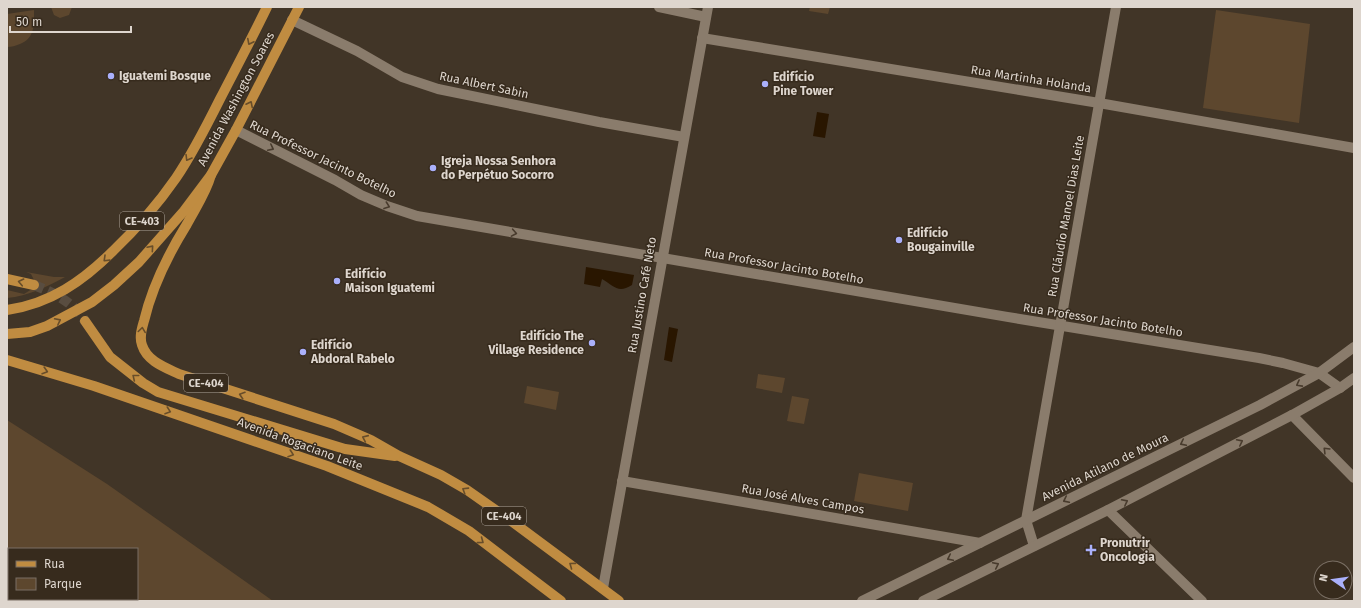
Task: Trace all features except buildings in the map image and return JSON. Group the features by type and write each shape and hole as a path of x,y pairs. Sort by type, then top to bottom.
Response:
{"main road":[{"name":"Avenida Washington Soares","path":"7,310 22,308 54,296 81,280 124,241 159,201 176,177 207,124 267,7"},
{"name":"Avenida Washington Soares","path":"7,334 30,332 47,326 92,302 114,285 139,262 184,211 211,175 236,130 299,7"},
{"name":"CE-404","path":"211,175 208,188 186,224 168,260 146,311 141,333 142,344 147,355 165,368 179,374 334,424 371,440 399,456 440,475 467,490 603,588"},
{"path":"7,279 34,285"},
{"path":"85,321 110,357 143,383 158,392 345,449 399,456"},
{"name":"Avenida Rogaciano Leite","path":"7,360 94,386 319,463 428,507 469,531 561,601"},
{"path":"603,588 619,601"}],"street":[{"path":"659,7 707,12"},
{"name":"Rua Cláudio Manoel Dias Leite","path":"1034,546 1026,520 1116,7"},
{"name":"Rua Justino Café Neto","path":"603,588 707,12"},
{"name":"Rua Albert Sabin","path":"292,20 357,51 402,77 438,89 599,122 684,137"},
{"name":"Rua Martinha Holanda","path":"702,38 1099,103 1354,148"},
{"name":"Rua Professor Jacinto Botelho","path":"236,130 335,180 361,195 387,206 418,216 662,259 1259,358 1283,363 1319,374 1340,388"},
{"name":"Avenida Atilano de Moura","path":"862,601 1260,405 1319,374 1354,347"},
{"path":"927,600 1108,510 1292,415 1340,388 1354,378"},
{"path":"1292,415 1354,478"},
{"name":"Rua José Alves Campos","path":"622,481 980,543"},
{"path":"1108,510 1202,601"}],"green space":[{"path":"51,7 72,7 69,15 60,18 54,15"},
{"path":"810,7 830,7 828,14 809,11"},
{"path":"34,10 34,26 29,38 20,44 7,47 7,14"},
{"path":"1216,10 1310,24 1299,123 1203,108"},
{"path":"26,272 54,277 65,277 44,288 30,293 7,298 7,290 24,294 32,289 35,282 31,274"},
{"path":"758,374 785,378 782,393 756,388"},
{"path":"527,386 559,392 556,410 524,403"},
{"path":"792,396 809,399 804,424 787,421"},
{"path":"7,420 107,484 273,601 7,601"},
{"path":"859,473 913,483 908,511 854,501"}],"shaded area":[{"path":"817,112 829,114 825,138 813,136"},
{"path":"586,267 634,275 632,285 627,288 620,289 602,279 600,287 584,284"},
{"path":"669,327 678,329 672,362 664,360"}],"tunnel":[{"path":"34,285 49,291 69,303 85,321"}],"place":[{"name":"Iguatemi Bosque","path":"111,76"},
{"name":"Edifício Pine Tower","path":"765,84"},
{"name":"Igreja Nossa Senhora do Perpétuo Socorro","path":"433,168"},
{"name":"Edifício Bougainville","path":"899,240"},
{"name":"Edifício Maison Iguatemi","path":"337,281"},
{"name":"Edifício The Village Residence","path":"592,343"},
{"name":"Edifício Abdoral Rabelo","path":"303,352"},
{"name":"Pronutrir Oncologia","path":"1091,550"}]}
